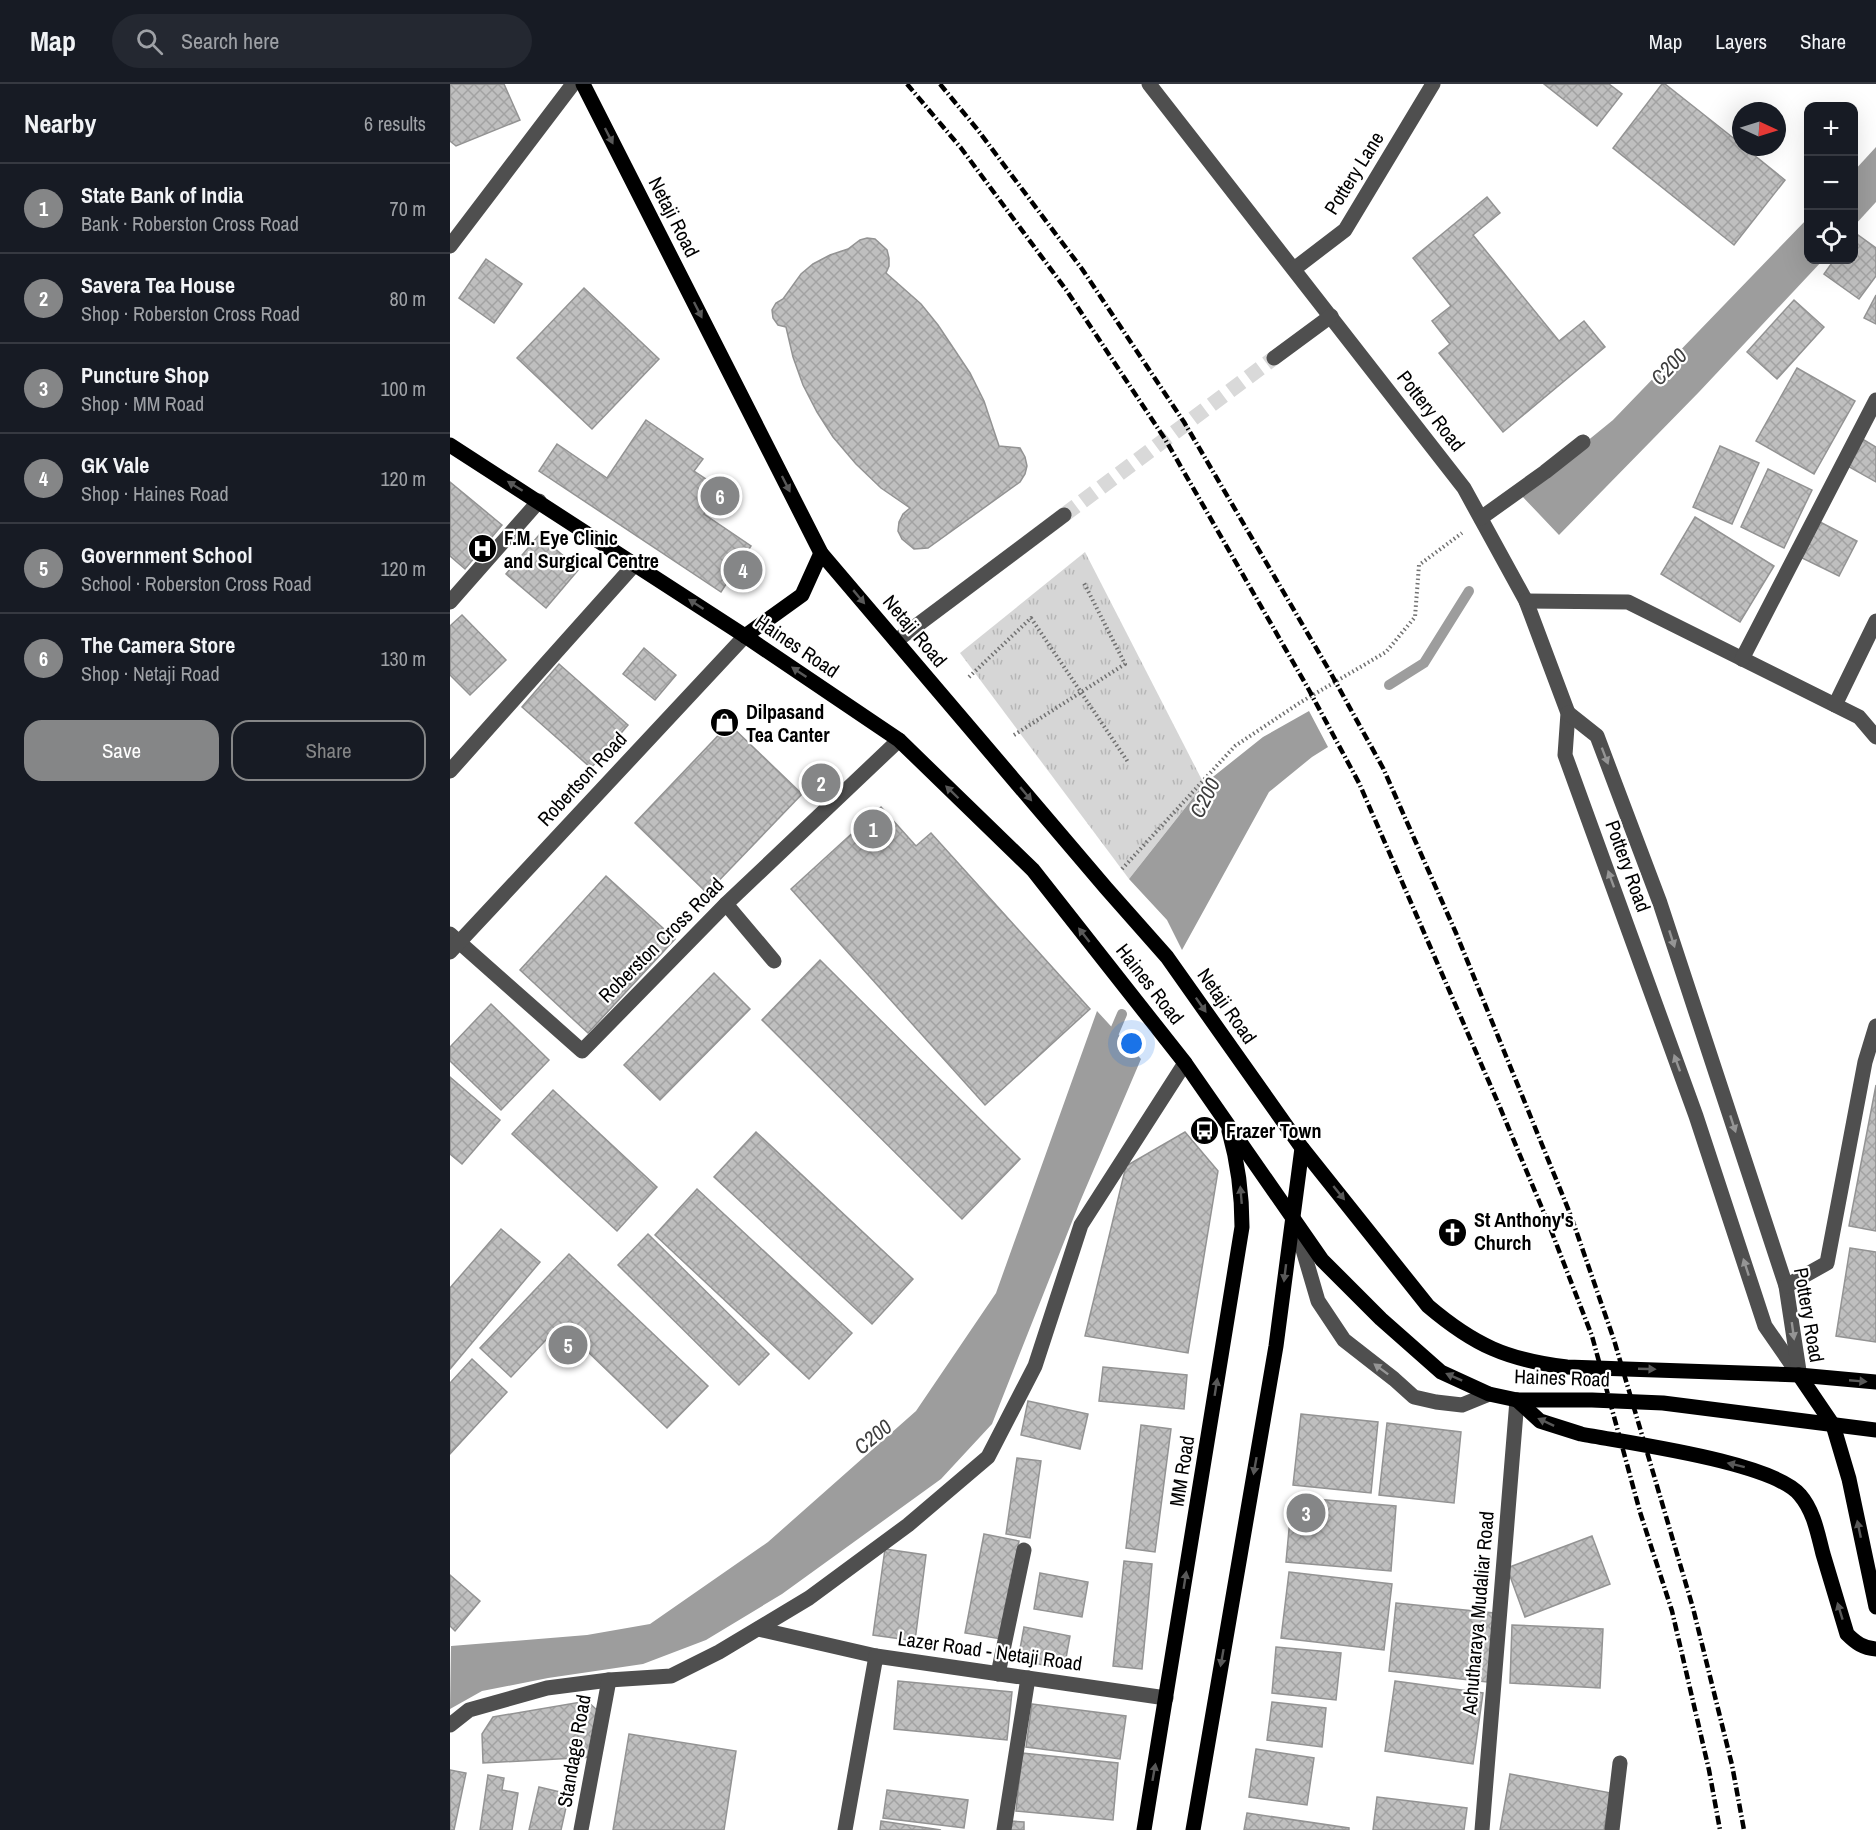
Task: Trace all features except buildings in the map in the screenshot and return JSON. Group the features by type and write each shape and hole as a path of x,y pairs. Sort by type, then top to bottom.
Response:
{"main road":[{"name":"Netaji Road","path":"583,84 821,553 1167,957 1302,1148"},
{"name":"Haines Road","path":"451,448 539,501 899,740 1033,870 1185,1063 1293,1215 1322,1260 1381,1319 1441,1372 1489,1394 1517,1400 1592,1400 1663,1404 1876,1430"},
{"path":"745,636 802,595 821,553"},
{"name":"MM Road","path":"1144,1830 1242,1227 1241,1186 1235,1152 1225,1119"},
{"path":"1193,1830 1276,1346 1302,1148"},
{"name":"Haines Road","path":"1302,1148 1428,1306 1452,1326 1506,1356 1537,1363 1567,1366 1799,1375 1876,1382"},
{"path":"1799,1375 1833,1425 1849,1479 1876,1607"},
{"path":"1517,1400 1540,1421 1560,1428 1733,1464 1770,1475 1787,1484 1800,1494 1812,1515 1847,1634 1856,1644 1876,1649"}],"street":[{"path":"450,246 573,84"},
{"name":"Pottery Road","path":"1149,84 1464,488 1526,601 1568,713 1565,755 1696,1116 1765,1326 1799,1375"},
{"name":"Pottery Lane","path":"1294,269 1345,230 1433,84"},
{"path":"1274,358 1331,316"},
{"path":"1742,659 1876,400"},
{"path":"1481,518 1583,442"},
{"path":"450,602 539,501"},
{"path":"896,641 1064,515"},
{"path":"450,771 634,564"},
{"path":"1526,601 1628,602 1859,717 1876,737"},
{"path":"1834,705 1876,621"},
{"name":"Robertson Road","path":"453,943 745,636"},
{"name":"Pottery Road","path":"1568,713 1597,736 1660,903 1786,1286 1799,1375"},
{"name":"Roberston Cross Road","path":"453,943 582,1051 726,904 899,740"},
{"path":"726,904 774,962"},
{"path":"1786,1286 1827,1263 1871,1063 1876,1026"},
{"path":"450,1725 469,1710 547,1688 609,1680 671,1676 719,1652 809,1598 908,1525 988,1457 1035,1366 1081,1225 1185,1063"},
{"path":"1293,1215 1318,1301 1344,1340 1414,1397 1462,1405 1489,1394"},
{"name":"Achutharaya Mudaliar Road","path":"1482,1830 1517,1400"},
{"path":"998,1674 1024,1550"},
{"path":"758,1629 876,1656"},
{"name":"Lazer Road - Netaji Road","path":"845,1830 876,1656 1167,1698"},
{"path":"1004,1830 1028,1678"},
{"name":"Standage Road","path":"581,1830 609,1680"},
{"path":"1612,1830 1620,1762"}],"path":[{"path":"1106,888 1235,746 1301,702 1386,652 1415,617 1419,565 1481,518"},
{"path":"1014,735 1125,664 1083,581"},
{"path":"969,677 1031,618 1128,762"}],"green space":[{"path":"1085,552 1204,784 1129,879 960,653"}],"water":[{"path":"1876,147 1876,202 1858,222 1858,210 1858,167"},
{"path":"1804,222 1804,264 1819,264 1699,392 1559,535 1521,495 1613,420"},
{"path":"1309,711 1328,747 1269,792 1182,950 1167,920 1129,879 1204,784 1263,737"},
{"path":"1097,1011 1141,1059 1079,1204 992,1424 941,1479 782,1594 706,1640 643,1664 548,1678 482,1691 450,1709 451,1646 587,1635 650,1624 768,1542 916,1411 996,1293"}],"waterway":[{"name":"C200","path":"1389,685 1424,663 1469,591"},
{"name":"C200","path":"1110,1042 1122,1014"}],"tunnel":[{"path":"1064,515 1274,358"}],"railway":[{"path":"907,84 961,148 1067,291 1165,439 1309,690 1359,783 1499,1105 1592,1336 1640,1512 1672,1611 1709,1770 1720,1830"},
{"path":"940,84 977,129 1082,269 1184,422 1329,670 1383,768 1456,933 1571,1216 1614,1340 1693,1608 1732,1765 1744,1830"}],"place":[{"name":"The Camera Store","path":"720,496"},
{"name":"F.M. Eye Clinic and Surgical Centre","path":"483,549"},
{"name":"GK Vale","path":"743,570"},
{"name":"Dilpasand Tea Canter","path":"725,723"},
{"name":"Savera Tea House","path":"821,783"},
{"name":"State Bank of India","path":"873,829"},
{"name":"Frazer Town","path":"1205,1131"},
{"name":"St Anthony's Church","path":"1453,1232"},
{"name":"Government School","path":"568,1345"},
{"name":"Puncture Shop","path":"1306,1513"}]}
